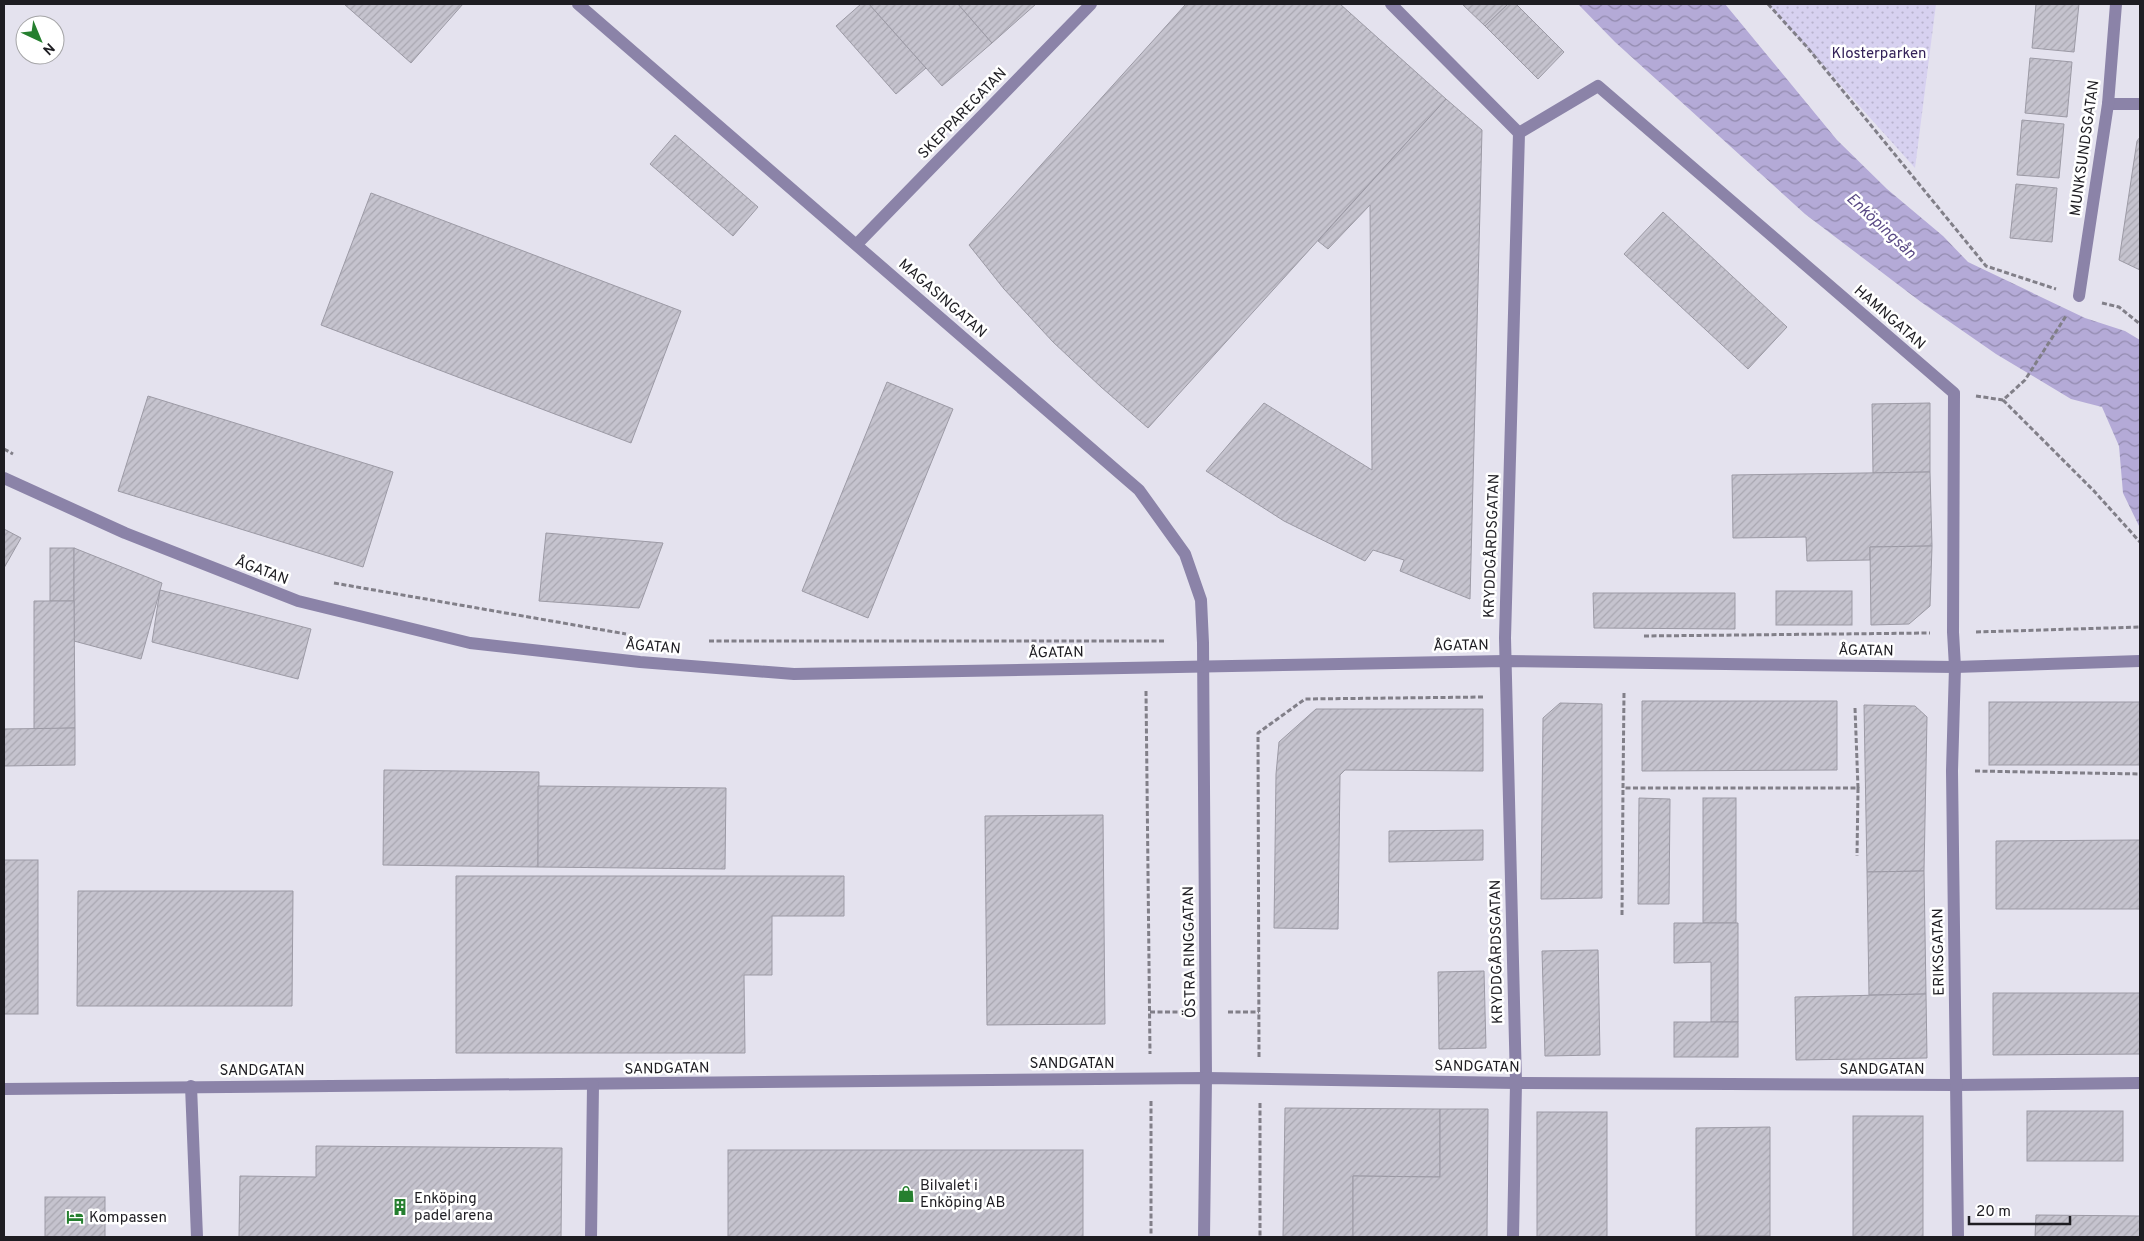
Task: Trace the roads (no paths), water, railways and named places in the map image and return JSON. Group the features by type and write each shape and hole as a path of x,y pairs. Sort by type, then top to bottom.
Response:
{"street":[{"name":"MAGASINGATAN","path":"578,4 1139,490 1185,554 1201,600 1202,667"},
{"name":"SKEPPAREGATAN","path":"857,244 1091,4"},
{"path":"1391,4 1519,133"},
{"name":"MUNKSUNDSGATAN","path":"2079,296 2108,104 2116,4"},
{"name":"HAMNGATAN","path":"1519,133 1598,86 1954,393 1953,632 1956,667"},
{"path":"2108,104 2140,104"},
{"name":"KRYDDGÅRDSGATAN","path":"1513,1237 1516,1083 1505,661 1519,133"},
{"name":"ÅGATAN","path":"4,478 125,533 298,601 470,643 640,662 794,674 1146,666 1202,667 1505,661 1956,667 2140,661"},
{"name":"ÖSTRA RINGGATAN","path":"1202,667 1206,1078 1204,1237"},
{"name":"ERIKSGATAN","path":"1956,667 1952,771 1958,1237"},
{"name":"SANDGATAN","path":"4,1089 1206,1078 1516,1083 1956,1085 2140,1083"},
{"path":"591,1237 593,1085"},
{"path":"191,1086 197,1237"}],"water":[{"name":"Enköpingsån","path":"1578,4 1725,4 1837,140 1887,189 1943,236 1968,262 2085,318 2125,331 2140,340 2140,528 2123,493 2119,446 2102,407 2071,399 1996,354 1921,302 1805,214 1615,42"}],"place":[{"name":"Bilvalet i Enköping AB","path":"906,1194"},
{"name":"Enköping padel arena","path":"400,1207"},
{"name":"Kompassen","path":"75,1217"}],"park label":[{"name":"Klosterparken","path":"1879,53"}]}
